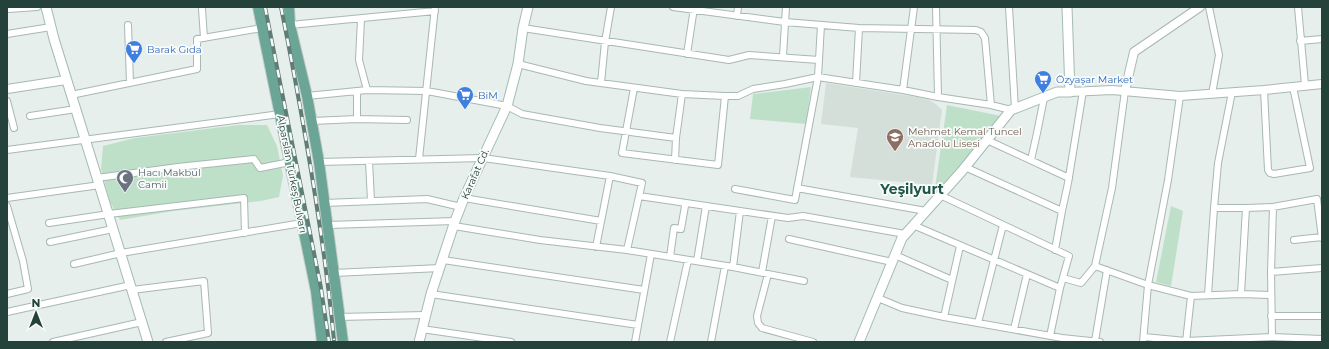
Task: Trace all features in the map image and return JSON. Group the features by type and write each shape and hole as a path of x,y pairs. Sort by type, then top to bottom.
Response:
{"main road":[{"path":"46,7 66,80 148,342"},
{"name":"Alparslan Türkeş Bulvarı","path":"258,7 316,291 322,342"},
{"path":"288,7 290,25 307,96 319,162 343,342"},
{"name":"Karafat Cd.","path":"419,342 431,294 462,202 507,106 518,64 523,28 528,7"},
{"path":"859,342 893,259 905,234 965,167 1013,109 1057,92 1070,92 1067,7"}],"street":[{"path":"9,9 36,7"},
{"path":"601,83 611,7"},
{"path":"673,7 786,22 859,28 976,30 981,32 985,38 991,105"},
{"path":"737,16 738,7"},
{"path":"783,56 786,7"},
{"path":"903,90 914,7"},
{"path":"936,7 938,97"},
{"path":"518,64 586,81 682,94 738,96 753,89 818,77 1013,109 1009,7"},
{"path":"1063,278 1081,283 1095,266 1112,188 1125,91 1134,52 1200,7"},
{"path":"1209,7 1219,55 1212,94"},
{"path":"1298,7 1304,85"},
{"path":"202,9 204,38"},
{"path":"290,25 361,19 435,9 419,159"},
{"path":"688,54 694,9"},
{"path":"361,19 359,60 367,90"},
{"path":"735,189 795,200 818,77 821,25"},
{"path":"128,26 130,83"},
{"path":"7,34 51,27"},
{"path":"71,95 197,69 197,39 262,28"},
{"path":"523,28 729,60 749,55 783,56 819,60"},
{"path":"856,83 859,28"},
{"path":"1300,41 1322,39"},
{"path":"7,89 66,80"},
{"path":"1070,92 1112,90 1180,96 1322,84"},
{"path":"1264,90 1268,170 1270,173 1274,174 1310,168 1294,87"},
{"path":"634,88 622,153 718,165 725,96"},
{"path":"307,96 367,90 427,91 507,106 522,114 600,128 676,138"},
{"path":"357,91 357,119"},
{"path":"1055,250 1069,178 1083,91"},
{"path":"1208,295 1218,163 1232,92"},
{"path":"675,160 676,138 682,94"},
{"path":"1180,96 1168,180 1148,285 1143,339 1186,341 1242,340 1272,337 1322,339"},
{"path":"1031,160 1044,98"},
{"path":"7,101 14,128"},
{"path":"30,116 76,109"},
{"path":"7,150 86,141 280,114"},
{"path":"312,121 357,119 407,120"},
{"path":"987,140 1069,178"},
{"path":"319,162 482,158 610,176 642,183 627,250"},
{"path":"7,198 178,167 254,159 260,168 290,162"},
{"path":"369,161 371,201"},
{"path":"965,167 1062,210"},
{"path":"596,247 610,176"},
{"path":"797,188 926,211"},
{"path":"940,195 1069,256 1060,288 1050,336"},
{"path":"639,196 788,218 803,216 905,234"},
{"path":"49,223 108,214 244,198 245,233"},
{"path":"324,203 428,199 462,202 601,221"},
{"path":"1214,208 1273,207 1317,199 1322,238 1294,240"},
{"path":"7,206 23,261 28,289 7,294"},
{"path":"670,257 674,228 681,229 685,206"},
{"path":"697,261 706,206"},
{"path":"1272,337 1270,295 1273,207"},
{"path":"1241,294 1246,208"},
{"path":"733,267 740,211"},
{"path":"772,216 765,273 757,316 759,326 813,342"},
{"path":"74,264 121,253 302,223"},
{"path":"328,225 455,224 540,240 627,250 697,261 804,281"},
{"path":"913,225 1060,288"},
{"path":"978,323 1003,225"},
{"path":"50,242 113,229"},
{"path":"789,239 893,259 952,280"},
{"path":"944,317 960,246"},
{"path":"635,342 651,254"},
{"path":"670,342 688,260"},
{"path":"334,273 442,264 644,290"},
{"path":"711,342 725,266"},
{"path":"1095,266 1148,285 1191,296 1241,294 1270,295"},
{"path":"1271,272 1322,268"},
{"path":"878,298 902,308 944,317 1050,336 1097,342 1107,270"},
{"path":"1014,329 1027,274"},
{"path":"7,312 131,287 204,281 208,333 166,342"},
{"path":"431,294 638,325"},
{"path":"1186,341 1191,296"},
{"path":"339,317 425,315"},
{"path":"1271,316 1322,316"},
{"path":"53,342 142,322"},
{"path":"422,329 511,342"}],"shaded area":[{"name":"Mehmet Kemal Tuncel Anadolu Lisesi","path":"826,83 917,97 929,100 936,104 942,110 932,185 850,177 858,128 821,124"}],"green space":[{"path":"811,87 806,124 750,119 753,94"},
{"path":"947,105 1001,116 944,186 935,188"},
{"path":"238,125 267,125 277,146 283,176 279,197 261,201 173,211 120,220 110,202 101,169 103,146 135,138"},
{"path":"1171,206 1183,211 1171,286 1156,282"}],"railway":[{"path":"265,7 321,288 329,342"},
{"path":"281,7 312,173 334,340"}],"place":[{"name":"Barak Gıda","path":"134,64"},
{"name":"Özyaşar Market","path":"1043,94"},
{"name":"BiM","path":"465,110"},
{"name":"Mehmet Kemal Tuncel Anadolu Lisesi","path":"895,152"},
{"name":"Hacı Makbul Camii","path":"125,193"}],"district":[{"name":"Yeşilyurt","path":"912,189"}]}
